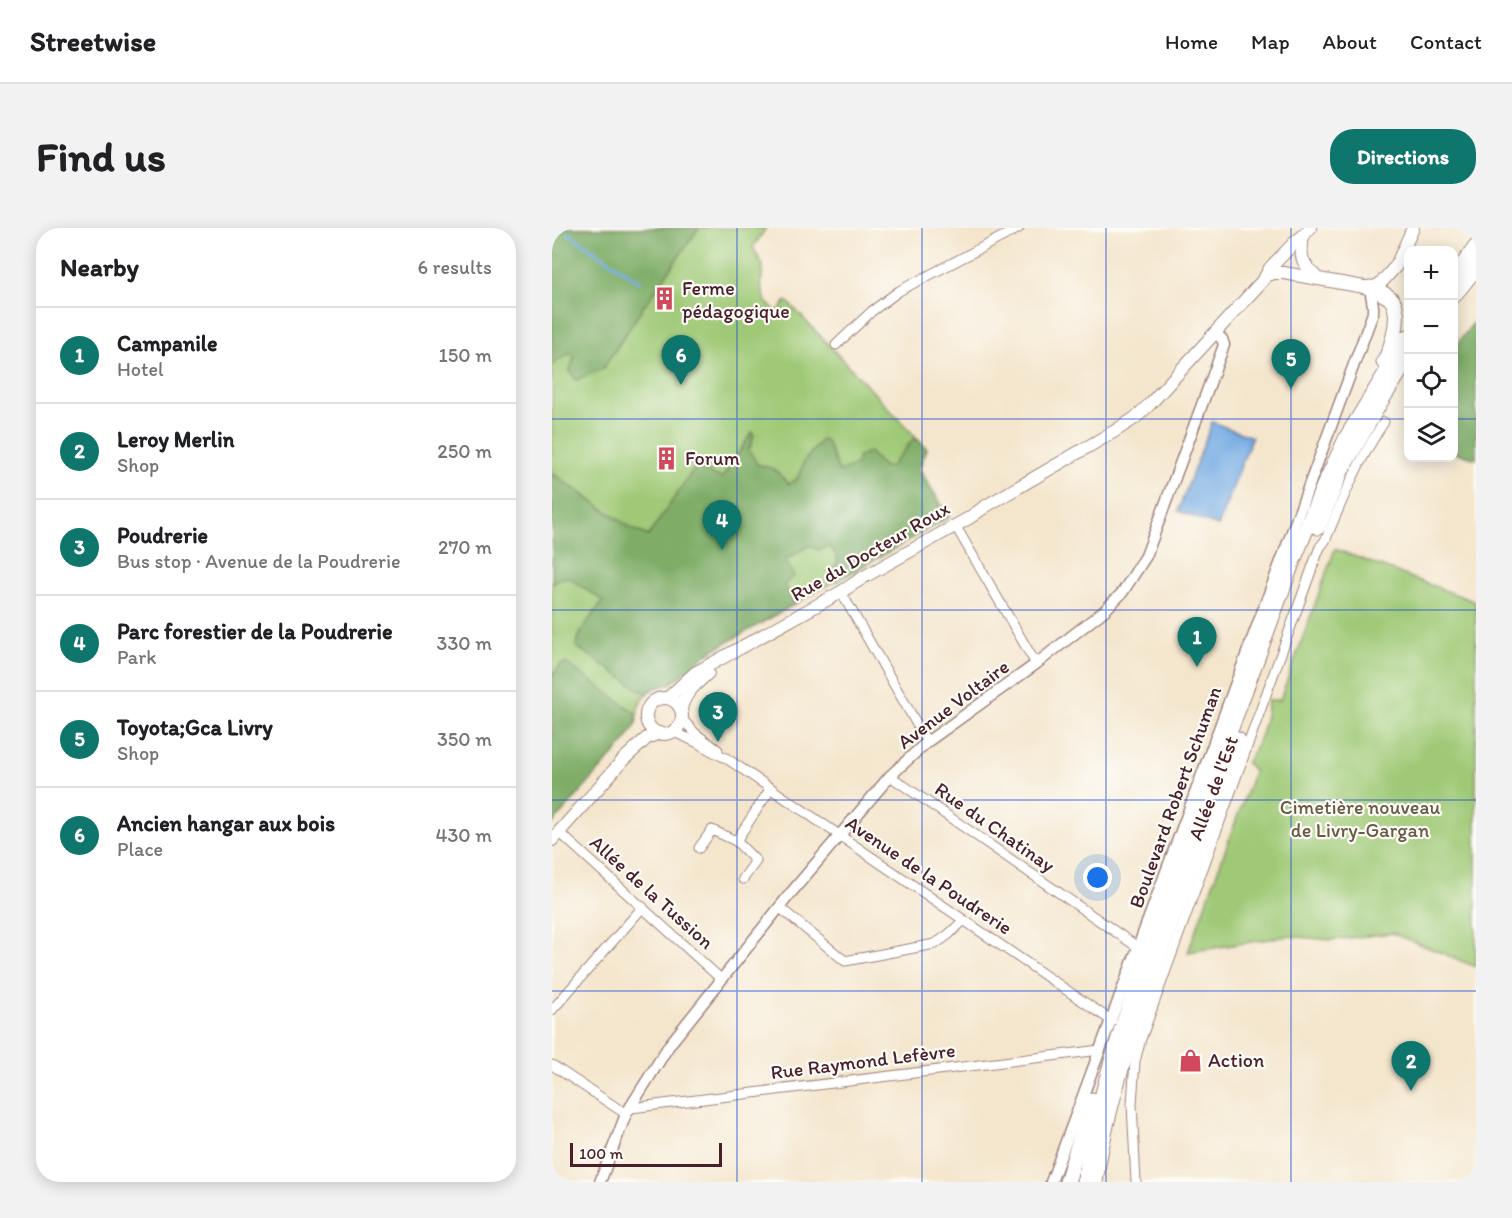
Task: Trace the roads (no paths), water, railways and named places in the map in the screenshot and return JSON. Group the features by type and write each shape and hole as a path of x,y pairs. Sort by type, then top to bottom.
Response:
{"highway":[{"path":"1458,272 1476,247"},
{"path":"1458,290 1476,268"},
{"path":"1368,402 1373,381 1386,359 1396,320 1396,306 1389,297 1370,288"},
{"path":"1085,1182 1098,1111 1122,1027 1292,563 1347,437 1404,344"},
{"path":"1095,1182 1109,1113 1133,1030 1301,568 1342,470 1404,365"},
{"path":"1067,1182 1092,1101 1101,1077 1110,1066"}],"main road":[{"path":"1266,276 1284,273 1370,288 1379,285 1396,266 1413,228"},
{"path":"1307,232 1301,255 1305,266 1317,278"},
{"name":"Rue du Docteur Roux","path":"668,698 695,673 841,592 1135,418 1234,312 1294,242 1307,232"},
{"name":"Rue du Docteur Roux","path":"681,714 682,702 691,689 730,655"},
{"path":"668,698 674,701 681,714 679,726 672,732 664,734 650,727 646,714 649,706 658,699 668,698"},
{"path":"624,759 647,721"},
{"path":"555,836 624,759 647,738 659,733"}],"street":[{"path":"836,345 872,311 899,291 1018,228"},
{"name":"Boulevard Robert Schuman","path":"1051,1182 1373,313 1370,288"},
{"name":"Avenue Voltaire","path":"600,1182 628,1111 670,1044 779,907 890,776 927,742 1036,664 1105,610 1122,593 1146,556 1224,345 1222,339 1215,333"},
{"name":"Allée de l'Est","path":"1136,1182 1132,1104 1135,1060 1141,1039 1320,547 1325,541 1352,477 1384,422"},
{"path":"956,525 1036,664"},
{"path":"841,592 927,742"},
{"name":"Avenue de la Poudrerie","path":"681,714 695,733 717,749 726,759"},
{"name":"Avenue de la Poudrerie","path":"672,732 726,759 771,788 838,836 1112,1021"},
{"name":"Rue du Chatinay","path":"890,776 1139,948"},
{"path":"736,841 771,788"},
{"path":"699,848 712,830 736,841 756,861 743,879"},
{"name":"Allée de la Tussion","path":"555,836 643,907 721,979"},
{"path":"552,1010 643,907"},
{"path":"779,907 845,961 935,944 963,921"},
{"name":"Rue Raymond Lefèvre","path":"628,1111 1100,1050"},
{"path":"552,1065 628,1111"}],"water":[{"path":"1212,422 1252,437 1218,526 1178,511"}],"waterway":[{"path":"568,233 640,282"}],"place":[{"name":"Ferme pédagogique","path":"664,299"},
{"name":"Ancien hangar aux bois","path":"681,385"},
{"name":"Toyota;Gca Livry","path":"1291,389"},
{"name":"Forum","path":"667,458"},
{"name":"Parc forestier de la Poudrerie","path":"722,550"},
{"name":"Campanile","path":"1197,667"},
{"name":"Poudrerie","path":"718,742"},
{"name":"Action","path":"1190,1060"},
{"name":"Leroy Merlin","path":"1411,1091"}],"park label":[{"name":"Cimetière nouveau de Livry-Gargan","path":"1360,818"}]}
